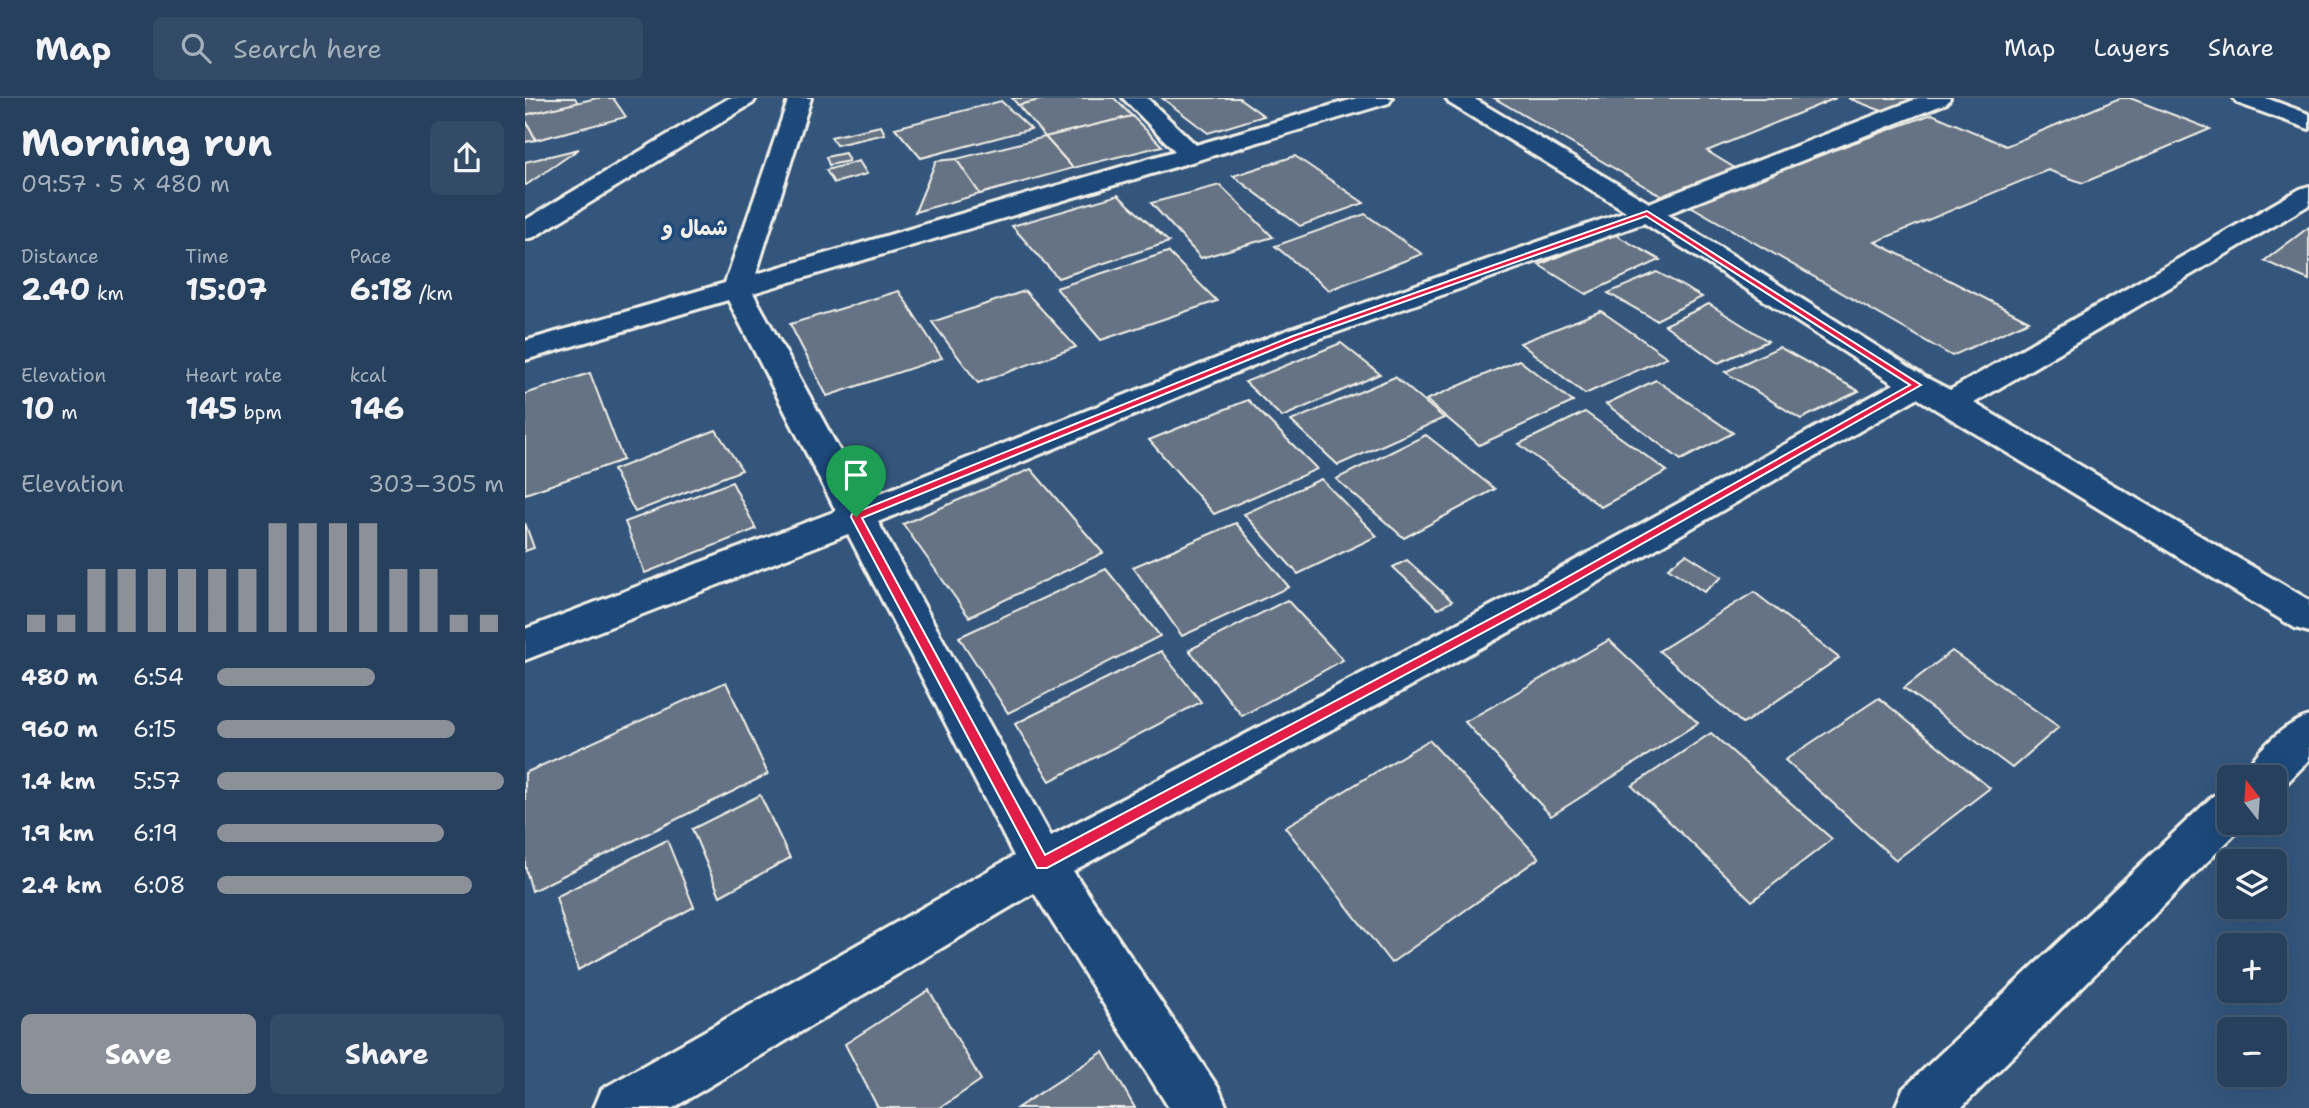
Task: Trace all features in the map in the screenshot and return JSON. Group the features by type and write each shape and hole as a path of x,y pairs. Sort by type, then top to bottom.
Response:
{"street":[{"path":"525,231 745,98"},
{"path":"800,98 737,290 1042,864 1200,1108"},
{"path":"1134,98 1191,153"},
{"path":"525,351 1381,98"},
{"path":"1457,98 1647,213 1934,394 2309,618"},
{"path":"525,645 856,517 1296,337 1647,213 1939,98"},
{"path":"2245,98 2309,122"},
{"path":"621,1108 1042,864 1541,597 1934,394 2309,194"},
{"path":"2276,765 2309,733"},
{"path":"1922,1108 2217,822"}],"building":[{"path":"525,98 575,98 578,103 525,115"},
{"path":"597,98 613,98 626,117 536,140 525,119 525,115"},
{"path":"1012,98 1049,98 1018,105"},
{"path":"1049,98 1114,98 1132,116 1045,137 1018,105"},
{"path":"1162,98 1239,98 1264,116 1208,133"},
{"path":"1494,98 1836,98 1707,151 1738,170 1663,197"},
{"path":"1848,98 1925,98 1887,113"},
{"path":"2120,98 2130,98 2210,129 2083,183 2048,170 1875,242 2029,321 1952,356 1687,204 1932,114 2006,146"},
{"path":"1001,101 1031,129 921,158 895,128"},
{"path":"1132,116 1162,146 1073,168 1045,137"},
{"path":"527,123 536,140 525,142"},
{"path":"881,126 885,134 836,145 831,137"},
{"path":"1045,137 1073,168 980,194 956,159"},
{"path":"579,149 526,185 525,184 525,162"},
{"path":"845,153 849,161 829,165 826,157"},
{"path":"1295,156 1364,203 1300,226 1233,176"},
{"path":"956,159 980,194 915,212 936,161"},
{"path":"859,161 867,174 834,183 826,170"},
{"path":"1220,185 1273,237 1201,258 1151,203"},
{"path":"1118,195 1169,242 1058,278 1012,226"},
{"path":"1365,214 1422,254 1329,290 1275,246"},
{"path":"2309,227 2309,280 2264,261"},
{"path":"1612,233 1660,260 1586,294 1539,265"},
{"path":"1168,252 1217,301 1101,340 1056,288"},
{"path":"1657,272 1702,297 1656,320 1608,293"},
{"path":"899,291 942,358 827,396 790,324"},
{"path":"1025,291 1076,347 978,383 932,322"},
{"path":"1709,304 1768,341 1718,363 1665,325"},
{"path":"1601,311 1667,357 1585,394 1520,343"},
{"path":"1341,343 1380,374 1282,417 1245,382"},
{"path":"1779,347 1859,391 1801,419 1725,372"},
{"path":"1519,360 1573,402 1479,445 1426,400"},
{"path":"590,373 623,460 525,494 525,394"},
{"path":"1395,377 1444,418 1338,465 1291,421"},
{"path":"1656,380 1733,433 1681,460 1606,404"},
{"path":"1248,400 1317,469 1214,514 1149,440"},
{"path":"1585,412 1667,471 1601,507 1519,444"},
{"path":"716,430 742,470 635,512 613,470"},
{"path":"1426,435 1495,489 1404,538 1336,479"},
{"path":"1031,469 1103,553 969,617 903,524"},
{"path":"1321,479 1377,536 1298,574 1244,514"},
{"path":"732,482 756,529 645,573 625,522"},
{"path":"525,523 534,548 525,551"},
{"path":"1236,523 1289,587 1182,636 1133,567"},
{"path":"1686,554 1722,577 1704,592 1668,568"},
{"path":"1407,560 1452,601 1438,609 1393,567"},
{"path":"1106,569 1160,636 1008,713 959,637"},
{"path":"1754,592 1839,658 1743,724 1659,651"},
{"path":"1287,600 1343,660 1242,716 1189,650"},
{"path":"1609,640 1698,723 1551,816 1465,722"},
{"path":"1161,651 1201,702 1050,781 1015,724"},
{"path":"1952,651 2059,727 2012,768 1904,688"},
{"path":"726,682 768,774 532,891 525,866 525,773"},
{"path":"1879,698 1990,788 1896,860 1785,760"},
{"path":"1711,733 1832,839 1752,901 1632,786"},
{"path":"1429,740 1539,858 1391,963 1285,827"},
{"path":"760,795 790,858 720,896 692,829"},
{"path":"667,840 694,907 578,970 556,897"},
{"path":"929,990 981,1080 940,1108 878,1108 845,1044"},
{"path":"1103,1052 1135,1108 1017,1108"}],"district":[{"name":"شمال و","path":"695,228"}],"route":[{"path":"1647,213 1916,385 1541,597 1042,864 856,517 1296,337 1647,213"}]}
